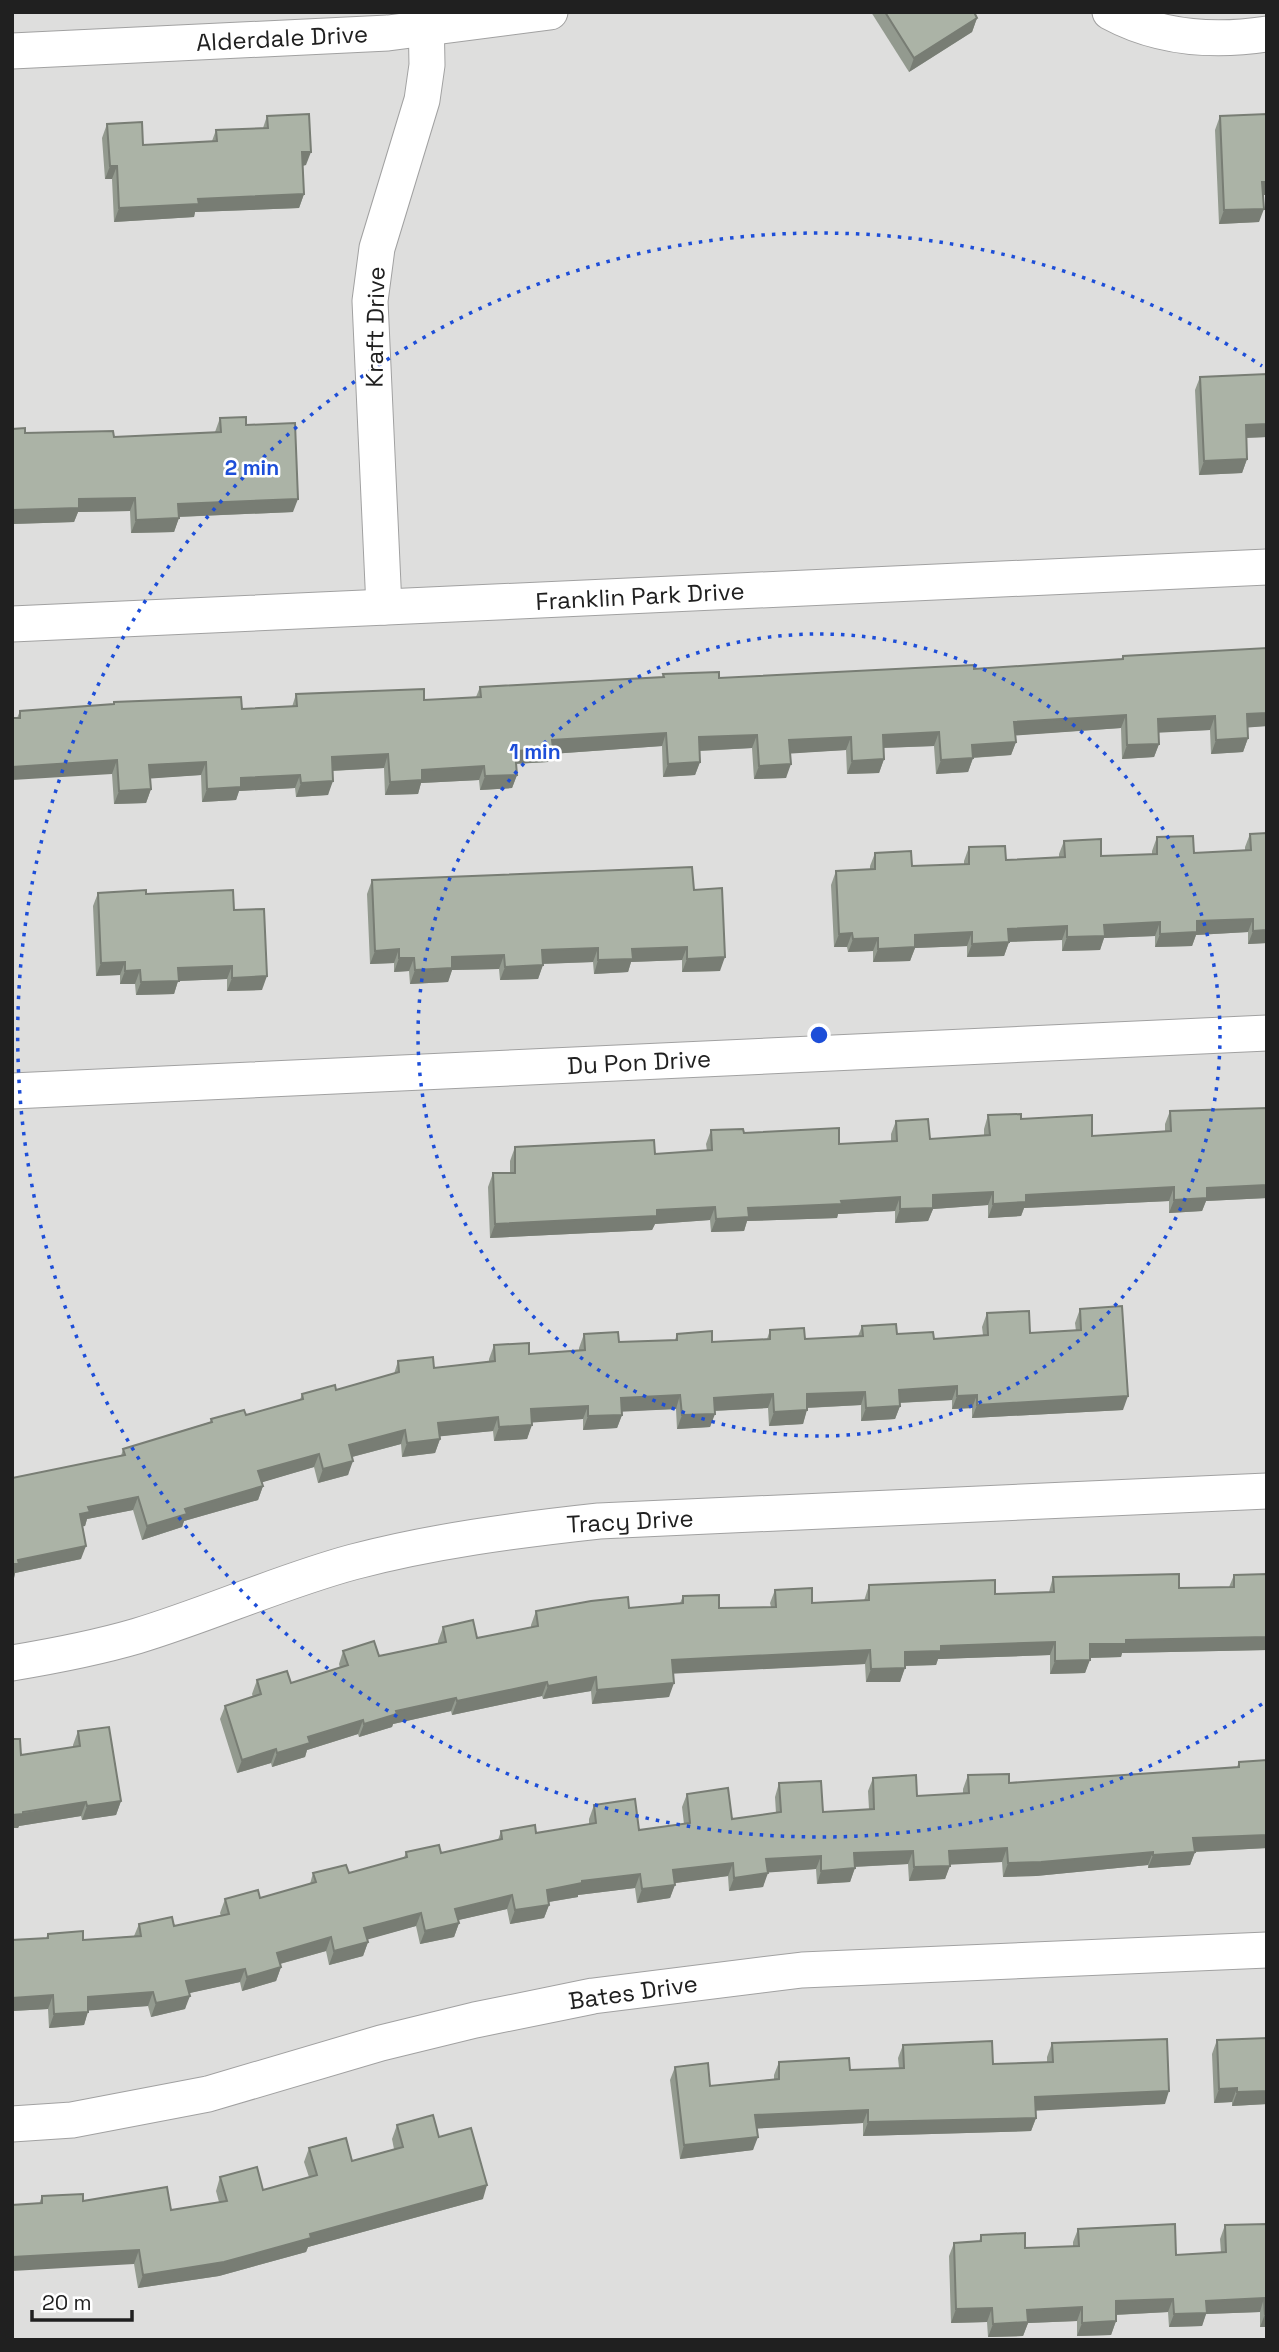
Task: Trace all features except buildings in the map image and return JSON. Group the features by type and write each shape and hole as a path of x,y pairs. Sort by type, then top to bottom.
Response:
{"street":[{"name":"Alderdale Drive","path":"12,51 388,33 427,20 550,12"},
{"path":"1110,12 1145,27 1178,36 1241,38 1267,34"},
{"name":"Kraft Drive","path":"384,607 370,301 377,248 422,100 427,65 427,20"},
{"name":"Franklin Park Drive","path":"12,624 1267,567"},
{"name":"Du Pon Drive","path":"12,1091 1267,1033"},
{"name":"Tracy Drive","path":"12,1663 64,1654 137,1636 308,1575 353,1562 432,1544 527,1529 598,1521 1267,1491"},
{"name":"Bates Drive","path":"12,2123 72,2120 208,2094 381,2043 475,2020 593,1996 802,1970 1267,1950"}],"shaded area":[{"path":"12,12 1267,12 1267,2340 12,2340"}]}
